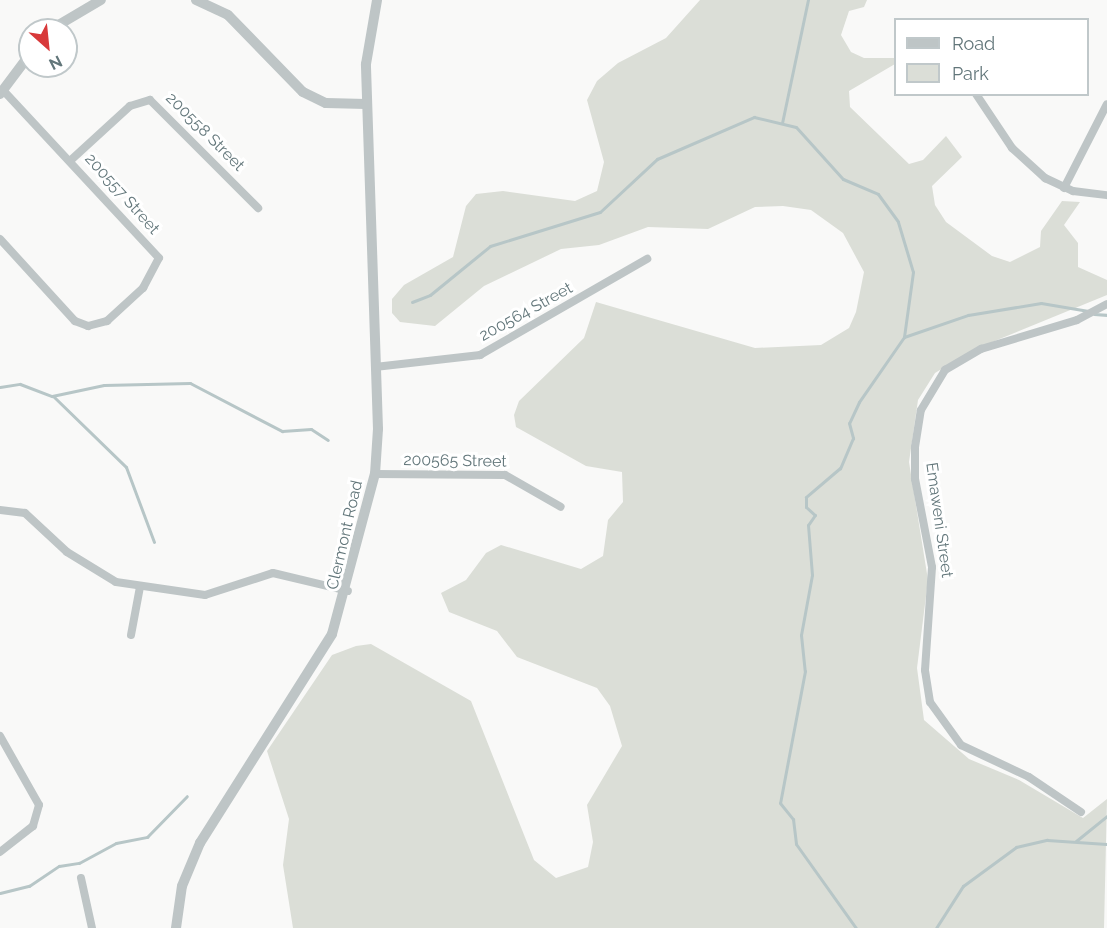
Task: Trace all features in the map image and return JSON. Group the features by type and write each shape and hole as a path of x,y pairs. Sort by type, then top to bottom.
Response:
{"street":[{"path":"70,18 101,0"},
{"path":"196,0 228,15 303,92 326,103 366,104"},
{"name":"Clermont Road","path":"176,928 182,886 200,843 321,655 348,591 375,474 375,367 366,64 376,0"},
{"path":"2,92 18,70"},
{"name":"200557 Street","path":"0,239 82,324 107,321 149,282 159,258 71,160 2,92"},
{"path":"977,96 1012,148 1064,188 1107,195"},
{"name":"200558 Street","path":"71,160 130,106 150,100 258,208"},
{"path":"1064,188 1107,104"},
{"name":"200564 Street","path":"375,367 480,355 647,259"},
{"name":"Emaweni Street","path":"1081,812 1029,777 954,740 930,702 925,670 932,567 915,469 921,410 945,370 1002,341 1084,317 1104,306"},
{"name":"200565 Street","path":"375,474 506,475 561,507"},
{"path":"0,510 25,513 99,574 140,587 205,596 273,573 348,591"},
{"path":"131,635 140,587"},
{"path":"0,736 39,805 33,826 0,852"},
{"path":"81,878 92,928"}],"green space":[{"path":"700,0 867,0 864,7 849,11 841,35 851,52 864,58 894,58 894,65 849,91 850,107 909,164 923,160 946,136 962,157 932,186 935,205 946,222 992,256 1010,262 1040,247 1041,231 1062,201 1080,202 1064,225 1078,243 1078,267 1107,280 1107,295 975,349 935,373 918,400 909,462 928,580 917,668 924,720 969,759 1019,780 1083,818 1107,799 1104,928 293,928 283,865 289,819 267,751 332,655 356,646 371,644 471,701 534,860 556,878 588,867 593,842 587,805 622,746 610,706 597,688 517,657 497,631 449,612 441,593 466,580 486,553 501,545 581,569 603,556 608,520 623,502 622,472 586,466 516,427 514,415 519,401 584,338 596,302 755,348 821,345 849,328 856,312 864,272 843,233 811,210 783,206 755,207 708,229 648,227 599,245 561,249 484,286 435,326 400,322 392,313 392,299 404,285 453,257 466,206 476,194 503,191 575,201 597,191 604,162 587,100 597,81 618,63 666,38"}],"waterway":[{"path":"782,123 808,0"},
{"path":"412,302 430,295 490,246 600,212 657,159 754,117 796,127 843,179 878,194 898,222 913,272 904,337 859,402 849,423 853,438 840,468 806,497 806,507 815,515 808,525 812,575 801,635 805,671 780,803 793,819 796,844 856,928"},
{"path":"904,337 968,315 1041,303 1088,311"},
{"path":"1094,314 1107,315"},
{"path":"0,387 20,384 52,396 104,385 190,383 282,431 311,429 328,440"},
{"path":"53,396 126,467 154,542"},
{"path":"0,893 29,886 59,866 79,863 116,843 147,837 187,796"},
{"path":"1076,841 1107,816"},
{"path":"936,928 963,886 1016,847 1047,840 1107,844"}]}
